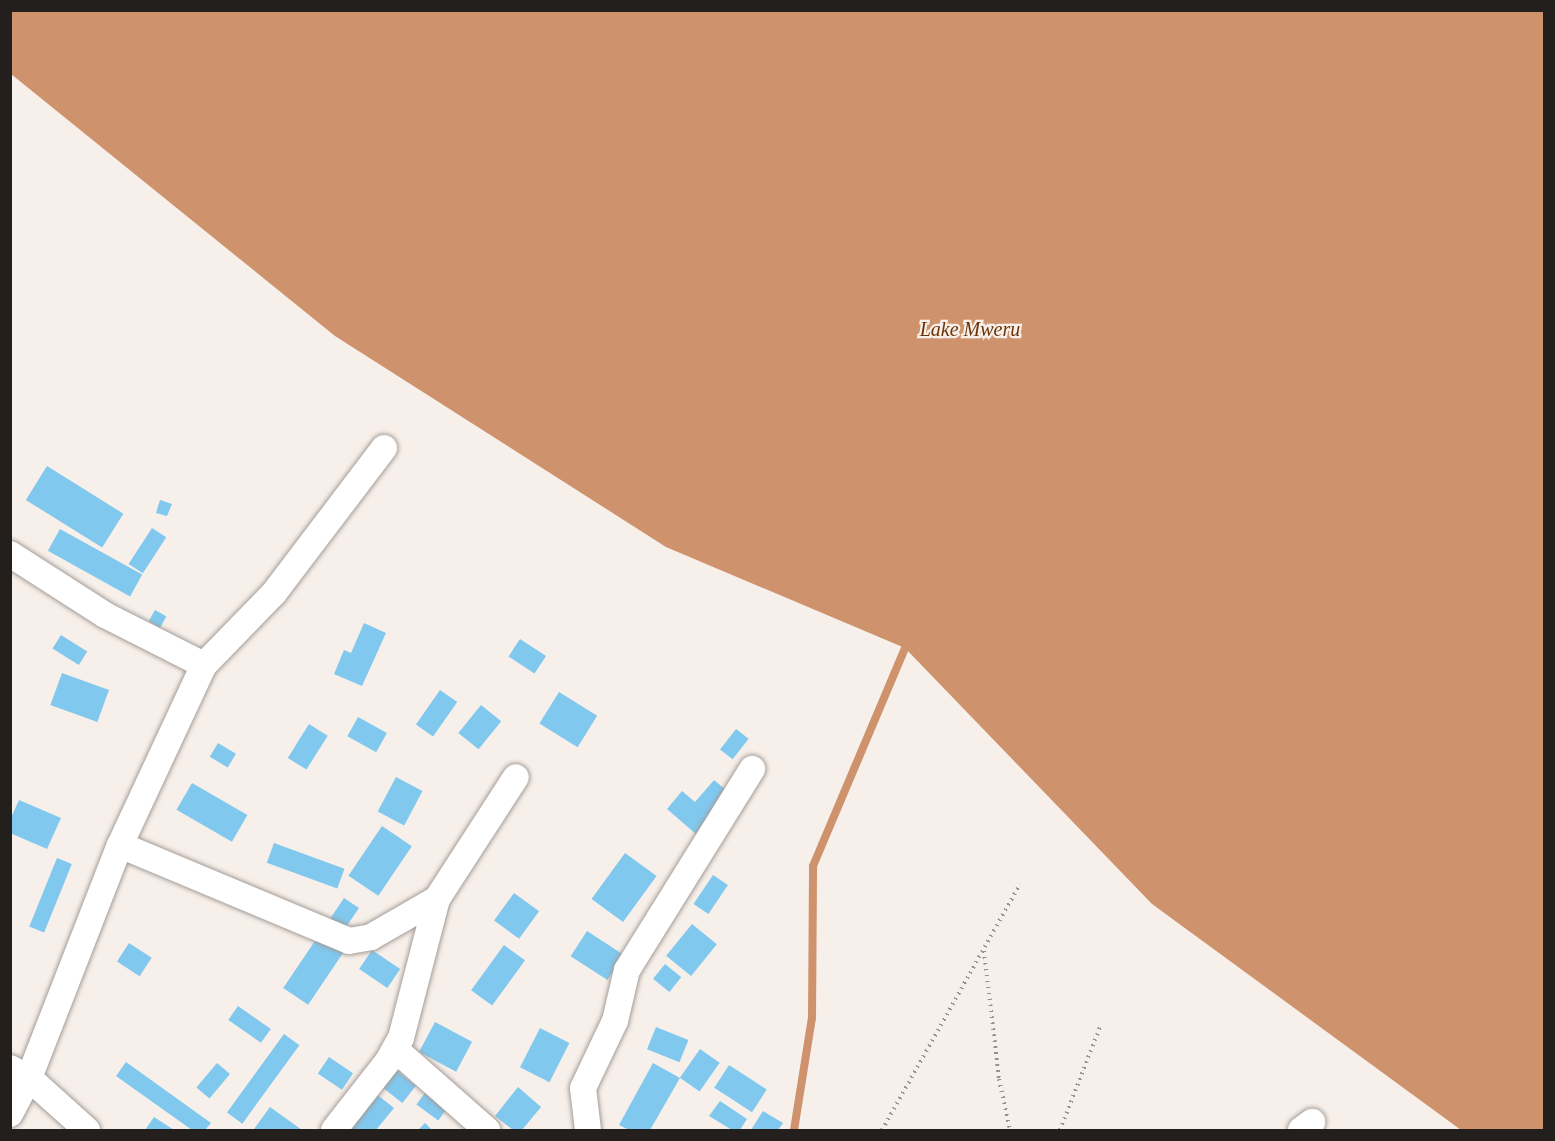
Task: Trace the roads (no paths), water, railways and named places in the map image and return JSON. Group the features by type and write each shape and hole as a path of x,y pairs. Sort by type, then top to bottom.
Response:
{"street":[{"path":"10,1114 20,1073 120,845 204,665 274,593 384,447"},
{"path":"10,554 105,615 204,665"},
{"path":"588,1131 583,1088 615,1020 627,970 752,769"},
{"path":"334,1131 395,1049 437,899 516,777"},
{"path":"120,845 349,941 371,937 437,899"},
{"path":"395,1049 487,1131"},
{"path":"20,1073 87,1131"}],"water":[{"name":"Lake Mweru","path":"10,11 1544,11 1544,1130 1461,1130 1152,904 905,648 666,547 335,336 11,74"}],"waterway":[{"path":"794,1130 812,1018 813,866 905,648"}]}
